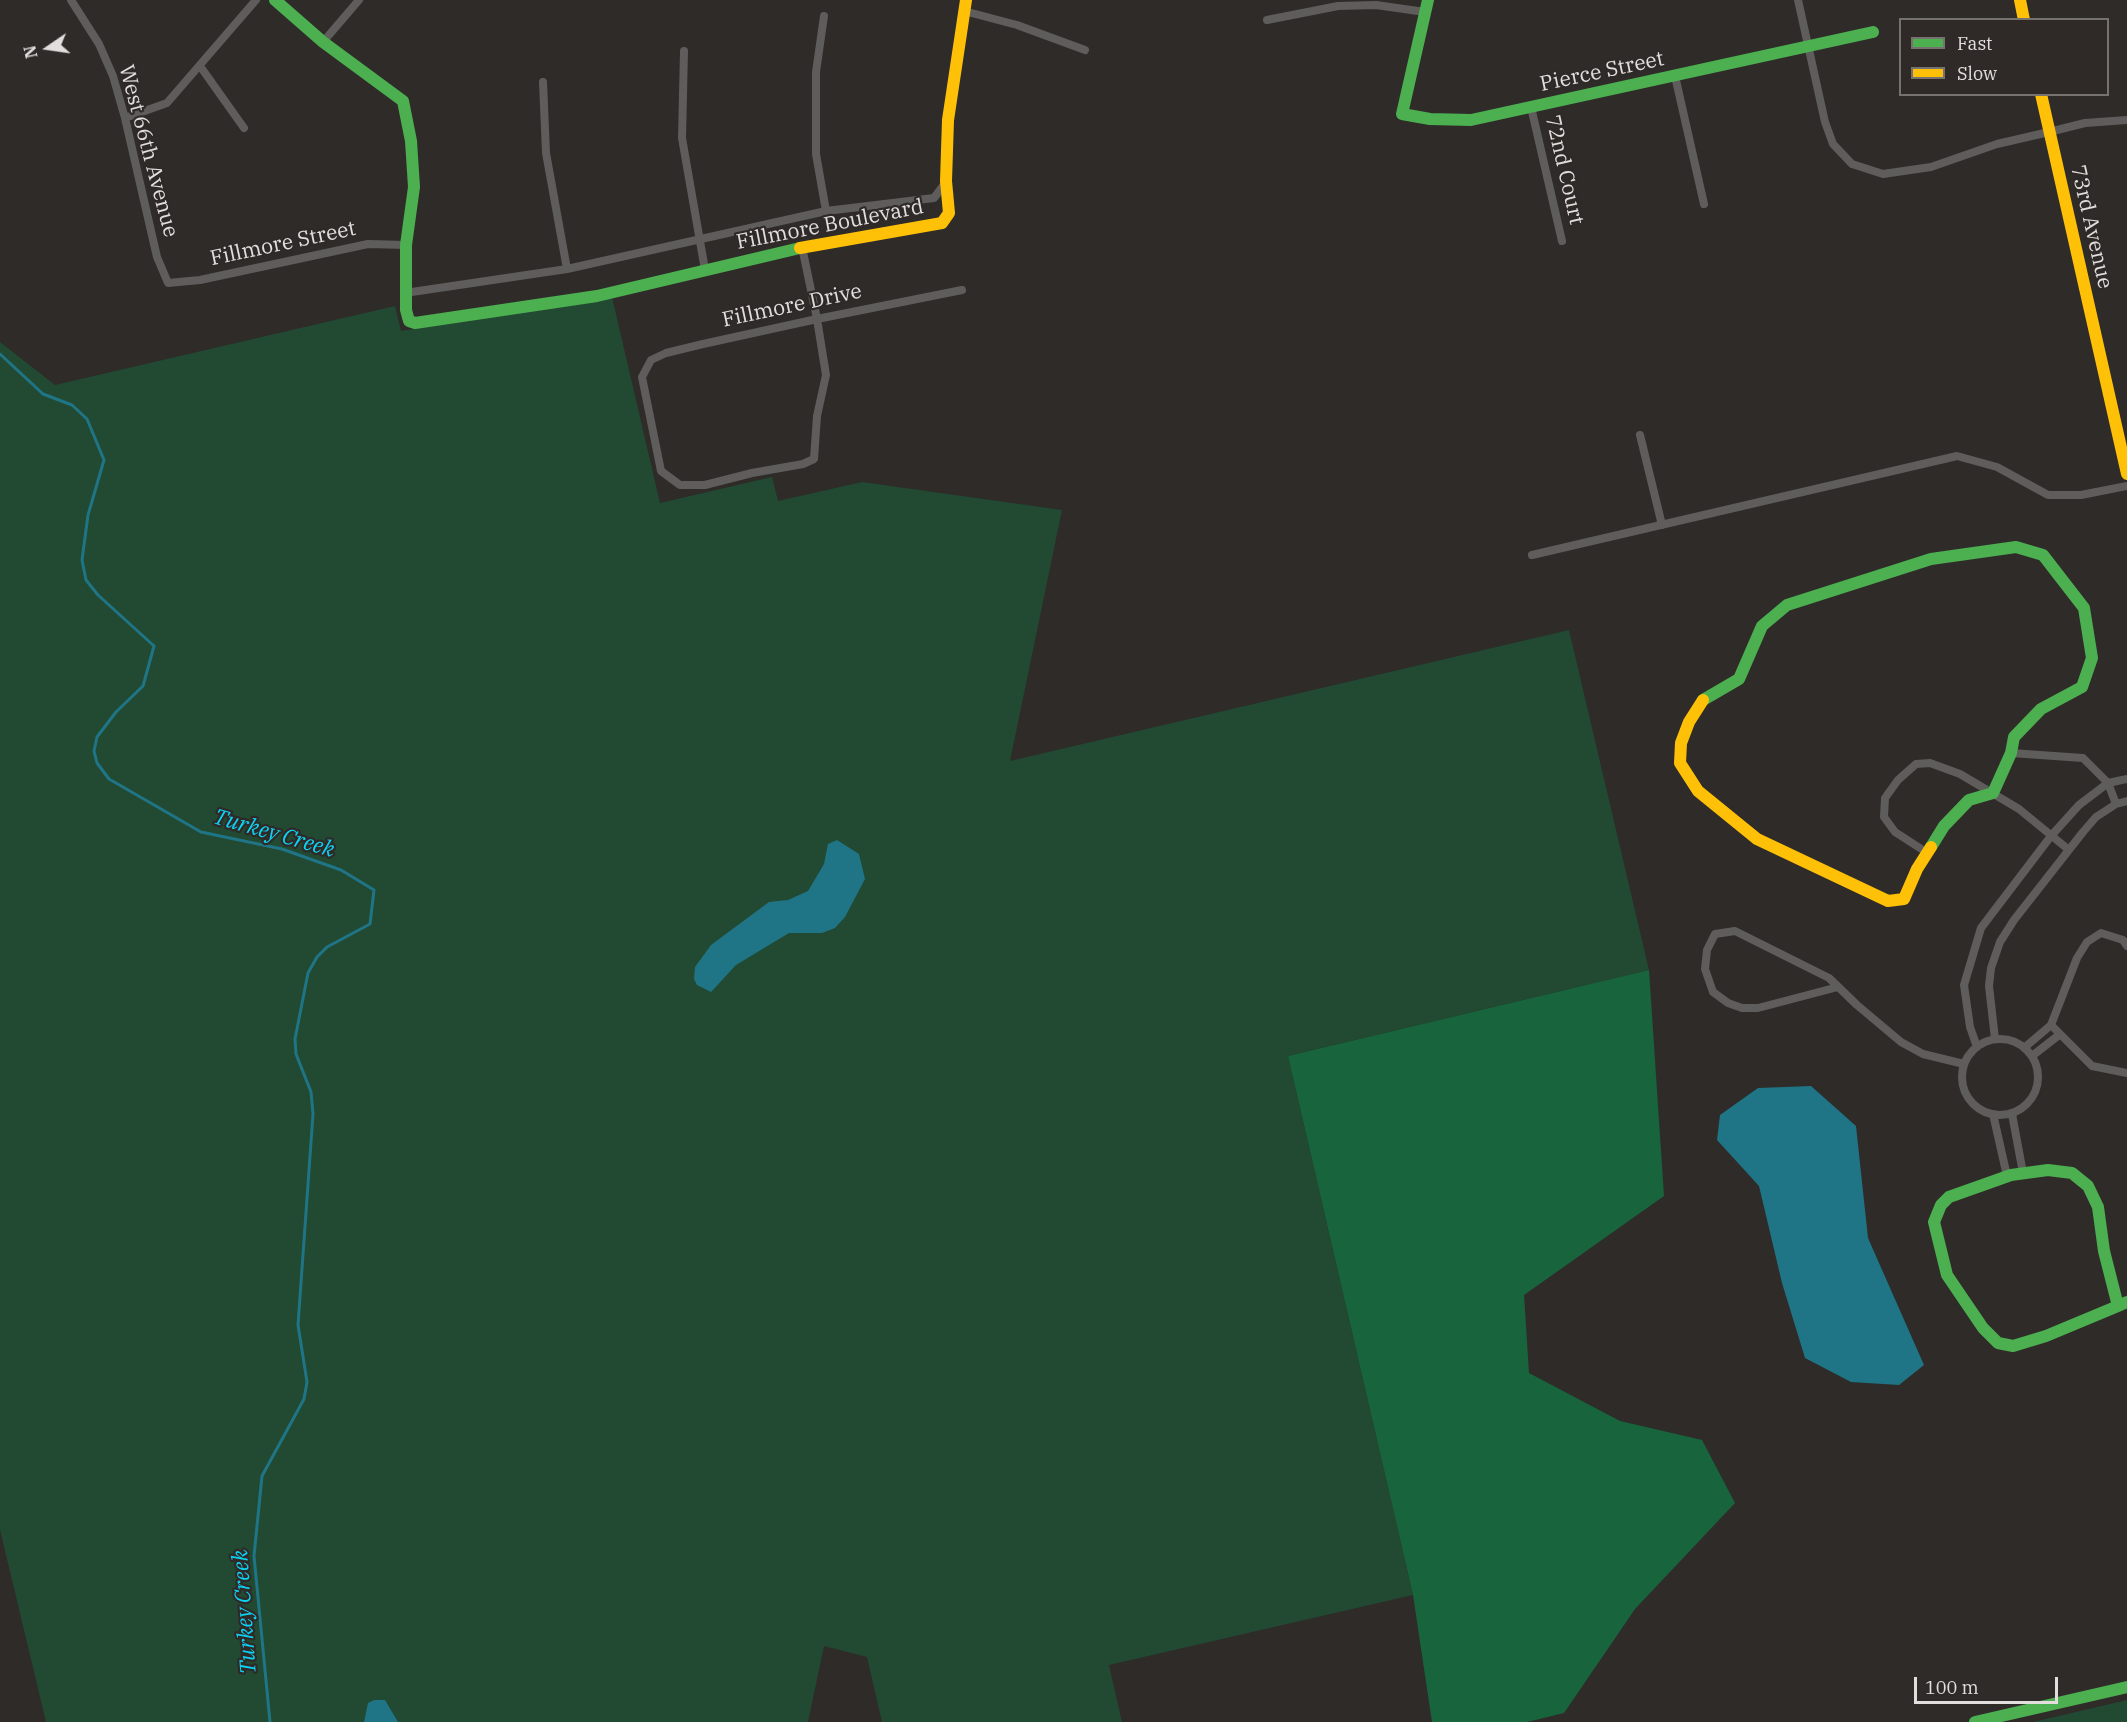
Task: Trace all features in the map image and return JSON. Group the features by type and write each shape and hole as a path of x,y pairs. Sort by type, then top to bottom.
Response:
{"street":[{"name":"West 66th Avenue","path":"71,0 99,44 125,118 157,257 168,283"},
{"path":"125,118 167,103 256,0"},
{"path":"275,0 323,42 403,101 411,141 414,188 406,245 405,293"},
{"path":"323,42 359,0"},
{"path":"1798,0 1833,144 1852,164 1883,174 1931,167 1997,144 2085,123 2127,120"},
{"path":"2020,0 2024,18"},
{"path":"946,182 948,120 965,6 1085,50"},
{"path":"1267,20 1338,6 1426,6"},
{"name":"Pierce Street","path":"1426,6 1402,114 1430,119 1471,120 1873,32"},
{"path":"824,16 816,72 816,154 826,211"},
{"path":"684,51 682,138 705,270"},
{"path":"200,66 244,128"},
{"path":"1676,76 1704,204"},
{"path":"543,82 546,153 567,269"},
{"name":"73rd Avenue","path":"2041,96 2127,474"},
{"name":"72nd Court","path":"1531,107 1562,241"},
{"name":"Fillmore Boulevard","path":"946,182 949,213 942,223 802,247 597,296 415,323 409,321 405,293 567,269 826,211 934,198 946,182"},
{"name":"Fillmore Street","path":"168,283 201,280 368,244 406,245"},
{"path":"802,247 817,319"},
{"name":"Fillmore Drive","path":"817,319 826,375 817,416 814,459 803,464 752,472 705,485 680,485 661,471 642,377 651,360 666,352 817,319 962,290"},
{"path":"1640,435 1662,525"},
{"path":"1532,555 1956,456 1998,467 2048,495 2081,495 2127,486"},
{"path":"2016,547 2043,555 2084,608 2092,658 2082,687 2042,709 2014,737 2011,753 1993,793 1969,800 1956,812 1926,852 1904,899 1888,901 1757,839 1698,791 1680,764 1681,742 1701,702 1720,688 1739,679 1762,626 1787,605 1931,559 1980,550 2016,547"},
{"path":"2011,753 2083,758 2108,783 2116,804"},
{"path":"1926,852 1895,832 1884,817 1885,798 1898,780 1916,764 1930,763 1943,765 2019,809 2069,850"},
{"path":"1977,1047 1970,1027 1964,985 1981,928 2051,836 2079,805 2108,783 2127,779"},
{"path":"1995,1039 1989,986 1991,968 2000,942 2013,920 2096,818 2116,804 2127,801"},
{"path":"1838,987 1758,1008 1742,1008 1728,1004 1713,992 1705,969 1707,950 1715,934 1735,931 1829,978 1901,1042 1923,1054 1964,1064"},
{"path":"2025,1048 2051,1025 2077,958 2087,942 2101,933 2122,940 2127,946"},
{"path":"2051,1025 2092,1066 2127,1073"},
{"path":"2032,1056 2059,1035"},
{"path":"1995,1039 2011,1041 2025,1048 2032,1056 2038,1076 2036,1090 2026,1104 2012,1114 1994,1114 1977,1108 1967,1097 1962,1083 1964,1064 1977,1047 1995,1039"},
{"path":"1994,1114 2007,1176"},
{"path":"2012,1114 2023,1173"},
{"path":"2048,1170 2072,1173 2088,1186 2098,1207 2104,1251 2123,1304 2046,1336 2013,1346 1998,1343 1983,1328 1947,1275 1934,1222 1941,1205 1949,1197 2007,1176 2023,1173 2048,1170"},
{"path":"1975,1722 2127,1687"}],"green space":[{"path":"612,297 660,503 772,477 778,501 862,482 1062,510 1010,761 1569,630 1649,970 1288,1056 1413,1595 1109,1665 1122,1722 882,1722 867,1657 824,1646 808,1722 46,1722 0,1530 0,342 55,385 395,306 401,331"},
{"path":"1649,970 1664,1196 1524,1295 1529,1373 1620,1421 1702,1440 1735,1503 1635,1609 1564,1713 1527,1722 1432,1722 1413,1595 1288,1056"},
{"path":"2127,1700 2127,1722 2033,1722"}],"water":[{"path":"837,840 859,854 865,879 845,917 835,928 822,933 789,933 736,965 711,992 697,985 694,979 695,967 711,945 769,902 788,900 808,891 824,864 828,844"},
{"path":"1811,1086 1856,1126 1868,1238 1924,1365 1899,1385 1851,1382 1805,1358 1782,1283 1759,1186 1717,1140 1720,1115 1758,1088"},
{"path":"374,1700 385,1700 398,1722 364,1722 368,1703"}],"waterway":[{"name":"Turkey Creek","path":"0,354 43,394 72,405 87,419 104,460 88,515 82,560 86,580 98,595 154,646 143,686 116,712 97,737 94,751 97,763 109,779 201,832 282,849 341,870 374,890 370,924 327,947 317,957 308,973 295,1039 296,1054 311,1092 313,1114 298,1325 307,1382 304,1399 262,1476 254,1556 270,1722"}],"traffic: fast":[{"path":"275,0 323,42 403,101 411,141 414,187 406,245 406,310 409,321 415,323 597,296 800,248"},
{"path":"1428,0 1402,114 1430,119 1471,120 1873,32"},
{"path":"1931,847 1944,826 1969,800 1993,793 2011,753 2014,737 2041,709 2082,687 2092,658 2084,608 2043,555 2016,547"},
{"path":"1703,700 1739,679 1762,626 1787,605 1931,559 2016,547"},
{"path":"2118,1306 2104,1251 2098,1207 2088,1186 2072,1173 2048,1170 2011,1175 1949,1197 1941,1205 1934,1222 1947,1275 1983,1328 1998,1343 2013,1346 2046,1336 2118,1306 2127,1302"},
{"path":"1975,1722 2127,1687"}],"traffic: slow":[{"path":"800,248 942,223 949,213 946,181 948,120 966,0"},
{"path":"2020,0 2024,18"},
{"path":"2041,96 2127,474"},
{"path":"1703,700 1689,722 1681,743 1680,763 1698,791 1757,839 1888,901 1904,899 1917,869 1931,847"}]}
